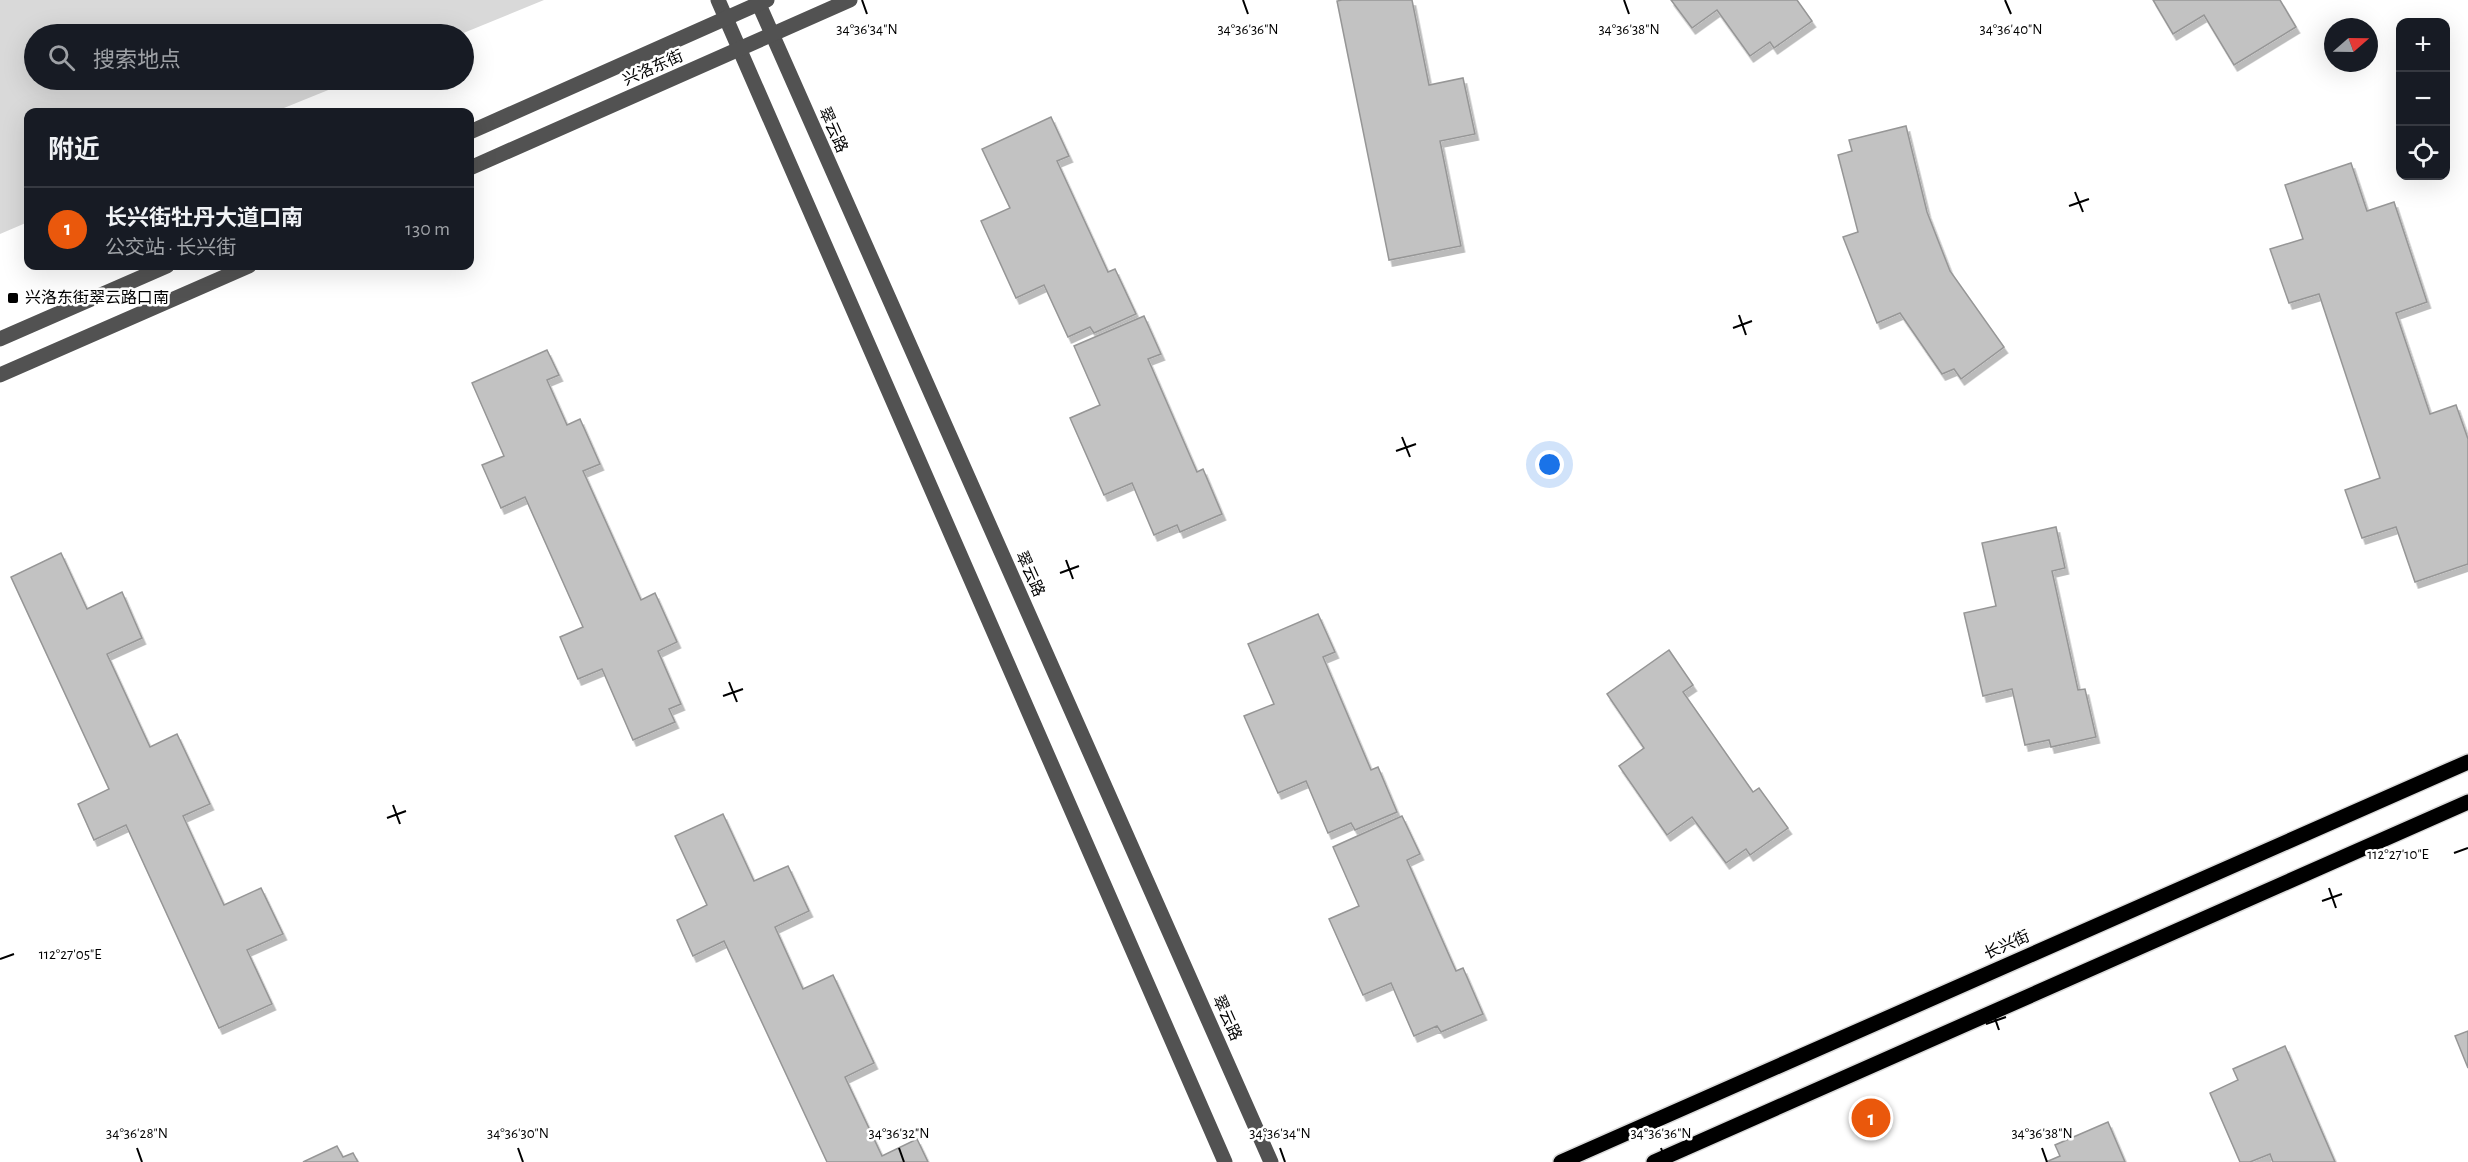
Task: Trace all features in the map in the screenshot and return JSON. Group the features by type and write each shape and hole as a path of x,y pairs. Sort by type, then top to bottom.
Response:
{"main road":[{"name":"长兴街","path":"1561,1162 2468,762"},
{"path":"1654,1162 2468,802"}],"street":[{"path":"718,0 1225,1162"},
{"name":"兴洛东街","path":"474,166 850,0"},
{"name":"兴洛东街","path":"474,130 761,1"},
{"name":"翠云路","path":"761,1 771,35 1271,1162"},
{"path":"0,339 158,270"},
{"path":"0,375 240,270"}],"shaded area":[{"path":"0,0 544,0 474,29 474,24 24,24 24,90 328,90 284,108 24,108 24,224 0,234"}],"building":[{"path":"1412,0 1429,85 1463,78 1475,134 1440,141 1461,246 1389,260 1337,1"},
{"path":"1671,0 1797,0 1812,21 1774,48 1770,42 1750,56 1717,10 1692,28"},
{"path":"2153,0 2280,0 2296,27 2234,65 2204,15 2173,34"},
{"path":"1051,117 1069,156 1057,161 1108,272 1115,269 1136,314 1094,333 1090,327 1068,337 1044,285 1016,298 981,221 1010,208 982,149"},
{"path":"1906,126 1927,212 1950,271 2004,347 1961,379 1954,369 1942,374 1900,313 1877,323 1843,237 1858,232 1838,155 1852,151 1849,140"},
{"path":"2351,163 2367,211 2394,202 2427,302 2396,313 2430,414 2456,405 2468,439 2468,564 2415,582 2396,527 2362,538 2345,490 2380,478 2319,294 2289,303 2270,249 2303,239 2285,185"},
{"path":"1144,316 1161,354 1148,359 1197,472 1203,469 1222,514 1180,532 1177,525 1154,535 1132,483 1104,495 1070,418 1100,405 1074,346"},
{"path":"547,350 559,375 547,380 567,425 580,419 600,464 583,471 641,600 655,593 677,642 658,651 681,704 669,709 675,722 633,740 602,669 578,679 560,637 583,627 525,497 501,508 482,465 504,456 472,383"},
{"path":"2056,527 2065,568 2052,571 2078,690 2085,689 2096,737 2051,747 2049,740 2025,745 2012,689 1983,696 1964,613 1996,606 1982,543"},
{"path":"61,553 87,609 122,592 142,638 107,654 150,747 177,734 210,804 183,816 224,905 261,888 283,934 247,950 272,1004 219,1028 126,825 94,840 78,804 109,789 11,577"},
{"path":"1318,614 1335,652 1323,657 1371,770 1378,767 1397,812 1355,830 1351,823 1328,833 1306,781 1278,793 1244,716 1274,704 1248,644"},
{"path":"1669,650 1693,685 1683,692 1753,792 1759,788 1788,828 1750,855 1746,849 1726,863 1692,817 1667,835 1619,766 1644,748 1607,694"},
{"path":"723,814 754,881 788,866 809,911 775,927 803,989 833,975 874,1063 845,1077 882,1156 917,1139 928,1162 827,1162 724,941 693,956 677,920 707,905 675,836"},
{"path":"1402,816 1420,854 1407,860 1456,971 1463,968 1483,1014 1441,1032 1437,1026 1414,1036 1391,983 1363,995 1329,919 1359,906 1333,847"},
{"path":"2468,1031 2468,1068 2455,1036"},
{"path":"2285,1046 2335,1162 2273,1162 2270,1154 2250,1162 2240,1162 2210,1093 2238,1080 2233,1069"},
{"path":"2108,1122 2125,1162 2046,1162 2060,1156 2055,1145"},
{"path":"337,1146 343,1157 353,1153 358,1162 303,1162"}],"place":[{"name":"兴洛东街翠云路口南","path":"13,298"},
{"name":"长兴街牡丹大道口南","path":"1871,1118"}]}
